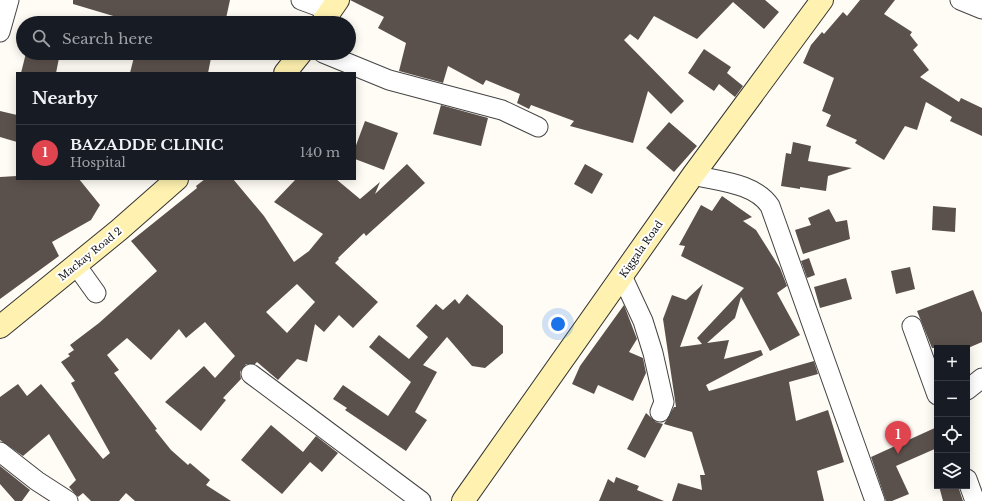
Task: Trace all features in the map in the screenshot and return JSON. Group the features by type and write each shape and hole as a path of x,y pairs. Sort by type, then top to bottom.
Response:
{"street":[{"path":"0,32 9,0"},
{"path":"301,0 330,11"},
{"name":"Kiggala Road","path":"463,501 693,175 822,0"},
{"path":"960,0 982,10"},
{"path":"286,72 295,60"},
{"path":"340,60 389,80 502,110 538,127"},
{"path":"693,175 754,192 765,198 770,206 875,501"},
{"name":"Mackay Road 2","path":"0,327 176,180"},
{"path":"76,265 96,293"},
{"path":"622,276 643,321 653,353 664,402 660,412"},
{"path":"912,326 934,387"},
{"path":"251,374 421,501"},
{"path":"970,388 982,378"},
{"path":"0,452 37,481 68,501"},
{"path":"970,487 975,501"}],"building":[{"path":"73,0 230,0 227,16 113,16 73,4"},
{"path":"350,0 765,0 779,12 764,29 733,2 697,39 654,16 638,40 630,34 624,40 684,101 671,114 648,91 633,143 570,126 574,121 531,105 529,109 517,103 520,94 486,80 483,85 448,66 443,83 399,71 406,43 378,28 384,17"},
{"path":"860,0 895,0 884,14 912,32 910,35 918,45 913,50 929,70 920,77 959,102 961,98 982,108 982,136 950,121 952,117 926,102 917,130 905,126 884,160 855,143 857,140 826,126 831,115 822,111 834,78 803,63 811,45 822,32 824,34 843,12 847,16"},
{"path":"704,49 731,67 727,73 743,86 735,97 719,84 714,91 688,73"},
{"path":"24,60 59,60 56,72 21,72"},
{"path":"133,60 211,60 208,72 130,72"},
{"path":"441,105 488,118 481,146 433,134"},
{"path":"0,111 16,115 16,142 0,137"},
{"path":"365,121 398,133 384,170 356,159 356,145"},
{"path":"669,122 697,146 674,172 646,148"},
{"path":"793,142 811,146 808,161 852,168 828,176 826,191 781,186 786,153 791,154"},
{"path":"407,164 425,183 366,236 364,233 338,258 339,259 335,263 378,302 353,328 339,315 324,332 315,324 307,362 297,359 278,380 257,362 255,364 246,364 240,372 241,379 223,398 226,400 201,431 165,402 204,366 215,378 235,356 205,322 186,338 179,329 151,360 127,338 107,355 119,370 114,373 157,429 155,430 171,450 188,465 190,463 210,480 206,485 231,501 135,501 126,493 119,501 91,501 83,493 78,497 69,487 76,480 49,434 23,456 0,440 0,397 18,384 27,396 41,384 103,459 110,453 71,383 75,381 61,362 70,356 68,354 74,350 70,345 99,323 157,271 131,241 197,188 196,186 204,180 234,180 264,216 294,262 309,251 323,234 274,202 295,180 337,180 360,199 380,182 375,194","holes":["297,284 315,302 287,333 266,312"]},
{"path":"585,164 603,174 592,194 574,184"},
{"path":"16,176 16,180 80,180 100,205 91,220 52,242 59,256 0,299 0,177"},
{"path":"722,196 752,217 743,221 756,230 780,268 787,286 777,293 800,335 770,351 741,297 735,318 707,343 729,340 724,359 761,350 763,355 706,385 709,391 814,361 818,374 789,382 796,421 828,410 844,462 817,471 824,501 672,501 678,483 702,490 700,475 705,475 692,432 664,424 674,407 676,407 663,319 672,295 686,300 703,284 680,347 702,344 697,338 744,288 681,256 685,246 679,245 701,205 712,211"},
{"path":"933,206 956,208 955,232 932,230"},
{"path":"829,209 836,222 847,220 850,239 803,254 795,230 811,225 808,218"},
{"path":"809,258 815,275 807,278 801,261"},
{"path":"910,267 915,289 896,294 891,271"},
{"path":"846,278 852,299 820,308 814,287"},
{"path":"973,290 982,313 982,342 970,347 970,345 934,345 934,348 932,348 917,311"},
{"path":"467,294 503,326 503,353 485,368 472,366 447,337 423,365 437,372 415,412 427,420 406,451 345,410 347,408 333,399 343,385 388,416 411,382 369,347 379,335 409,359 428,337 416,326 436,304 443,310 455,299 459,304"},
{"path":"624,305 637,339 629,352 643,358 646,373 633,401 598,385 594,394 572,384 580,366"},
{"path":"646,413 656,422 663,424 645,458 627,449"},
{"path":"271,425 303,452 316,436 338,453 322,472 310,462 282,494 241,460"},
{"path":"934,428 934,449 896,466 909,494 892,501 886,501 871,457"},
{"path":"0,466 30,490 22,501 15,501 0,484"},
{"path":"616,477 639,486 637,490 664,501 599,501 608,479 614,483"},
{"path":"940,489 959,489 963,501 943,501"}],"place":[{"name":"BAZADDE CLINIC","path":"898,454"}]}
